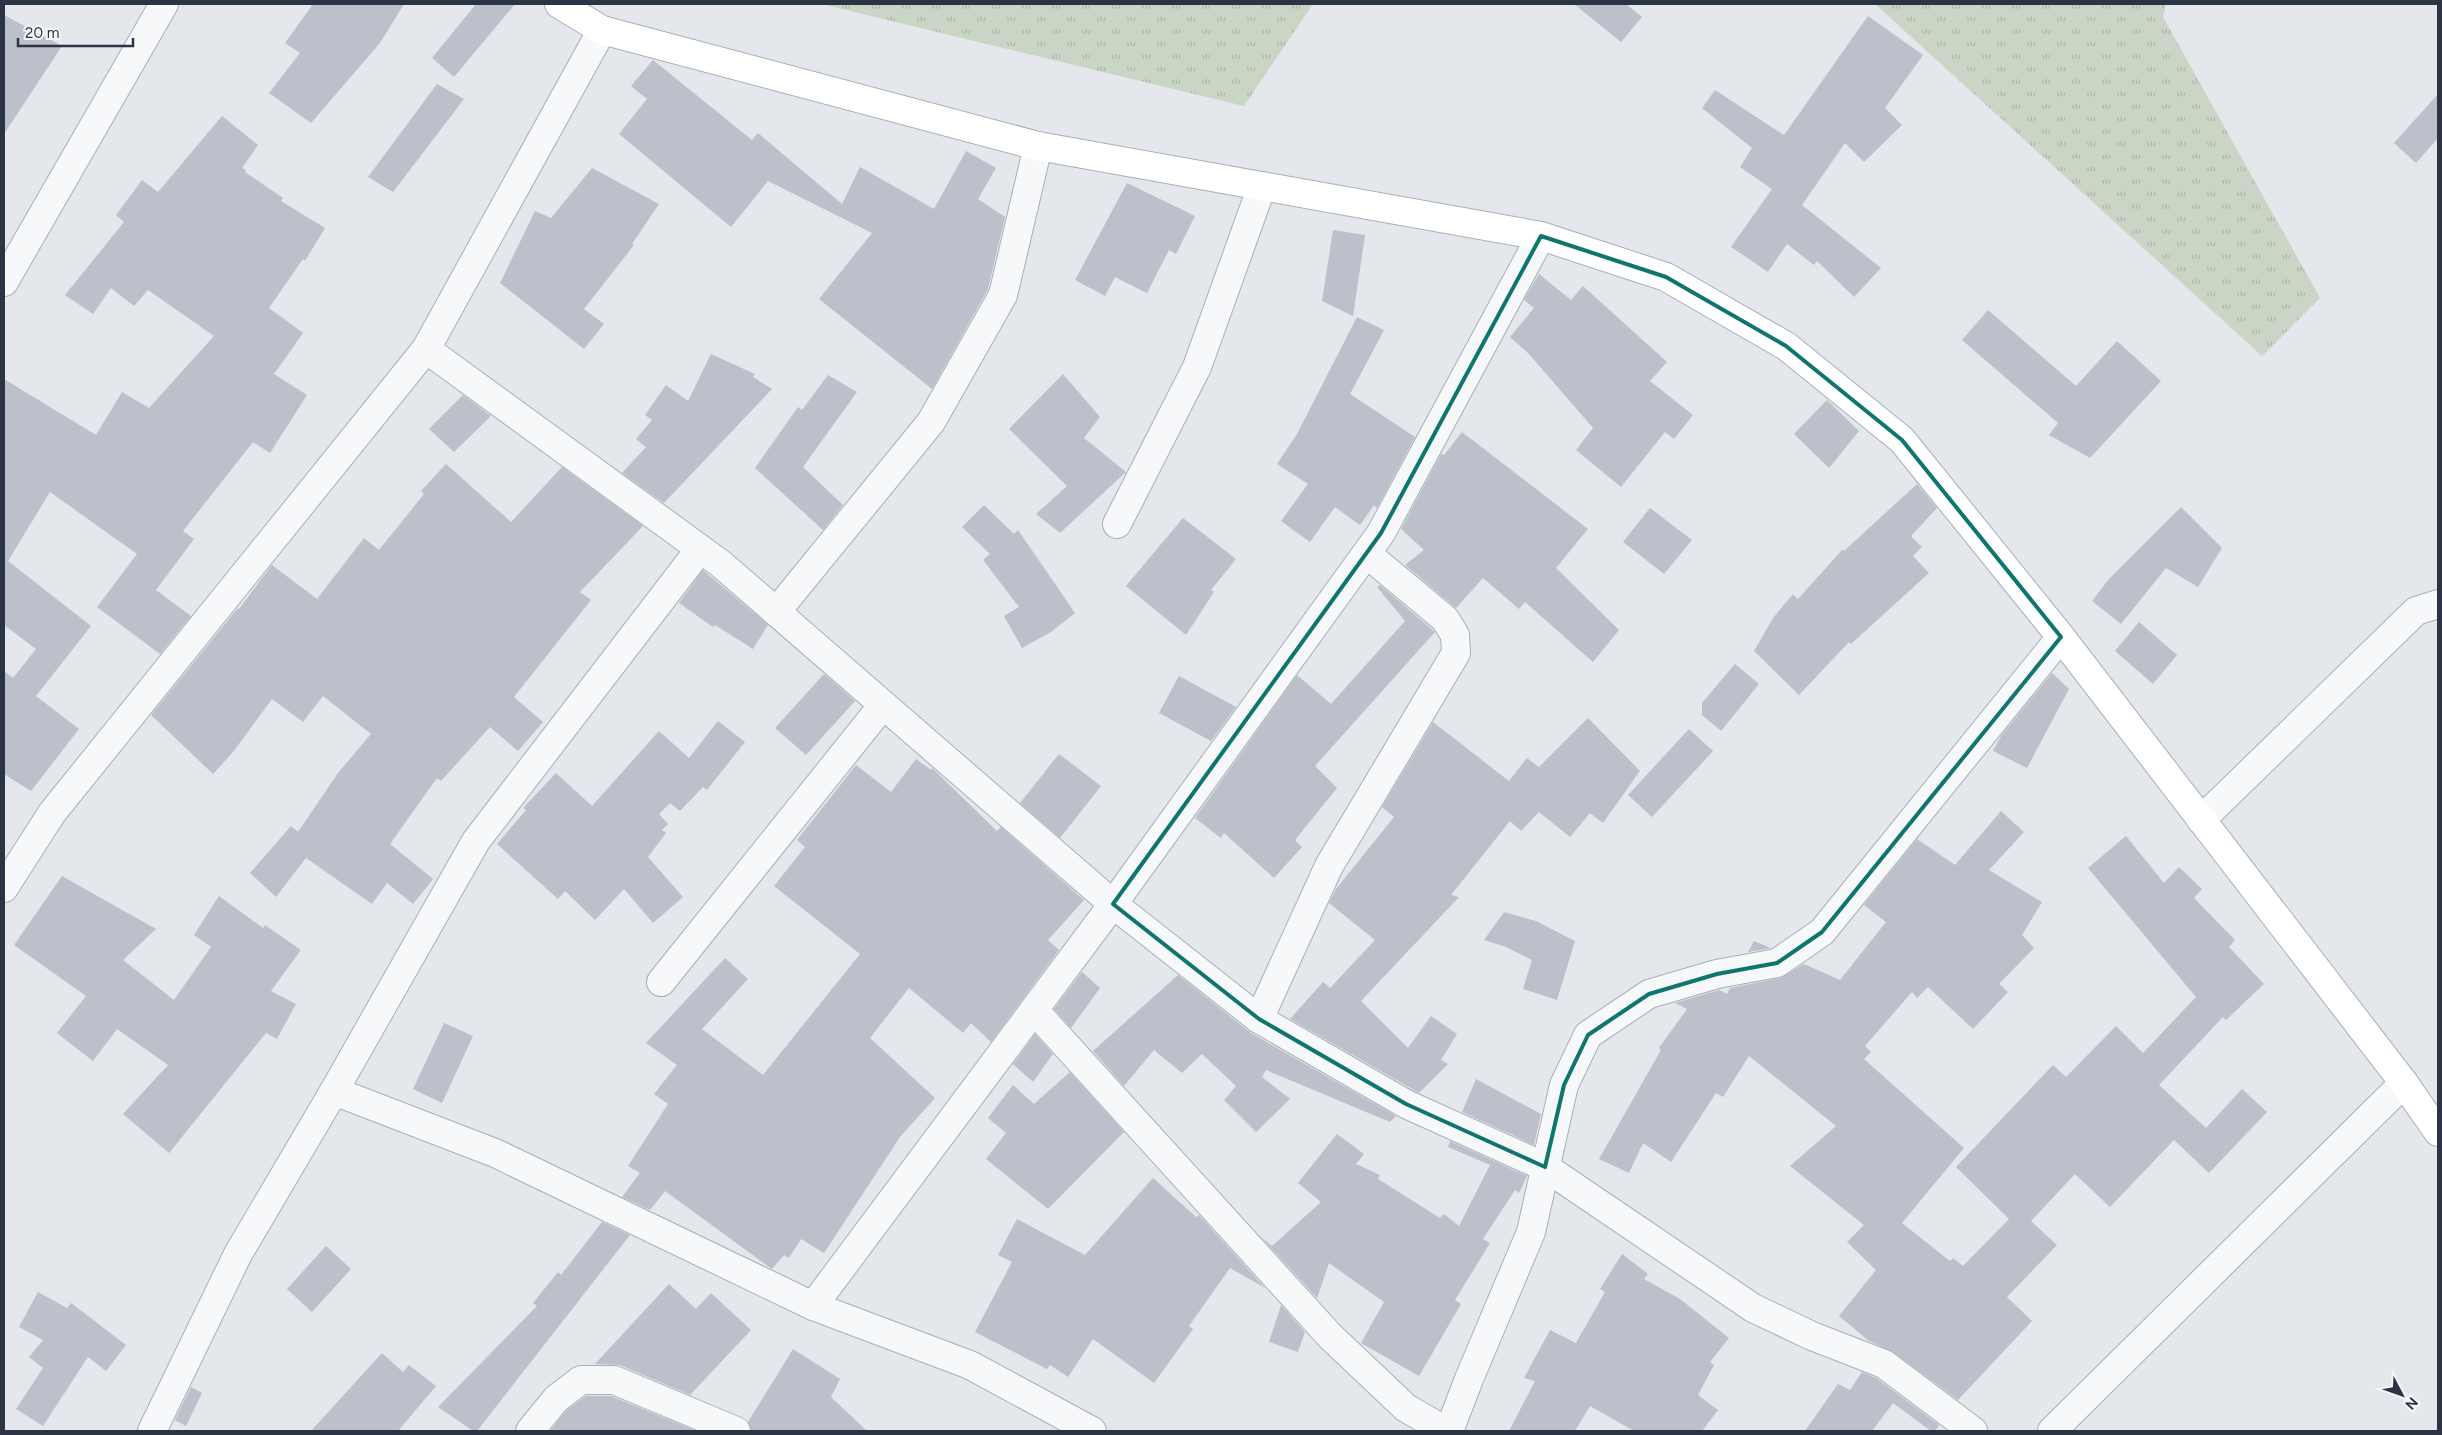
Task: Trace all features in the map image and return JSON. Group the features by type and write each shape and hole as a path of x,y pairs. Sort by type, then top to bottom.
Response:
{"street":[{"path":"4,282 164,4"},
{"path":"559,4 602,30 1038,146 1541,236 1666,277 1786,346 1902,440 2061,637 2200,820 2404,1082 2438,1132"},
{"path":"4,888 52,813 426,349 602,30"},
{"path":"776,612 931,422 1003,295 1038,146"},
{"path":"1116,524 1197,367 1262,186"},
{"path":"814,1306 1113,904 1367,554 1381,533 1541,236"},
{"path":"426,349 700,549 776,612 1113,904 1259,1019 1406,1104 1545,1167 1753,1308 1812,1336 1884,1364 1973,1431"},
{"path":"152,1431 238,1254 476,841 700,549"},
{"path":"1259,1019 1329,866 1456,652 1455,636 1445,619 1367,554"},
{"path":"2200,820 2416,611 2438,604"},
{"path":"1034,1010 1330,1336 1406,1408 1448,1431 1468,1379 1531,1232 1564,1085 1588,1035 1649,994 1716,974 1777,963 1822,932 2061,637"},
{"path":"661,982 883,705"},
{"path":"2052,1431 2404,1082"},
{"path":"334,1090 495,1153 814,1306 970,1365 1092,1431"},
{"path":"530,1431 556,1399 581,1380 614,1380 736,1431"}],"highlighted area":[{"path":"1541,236 1666,277 1786,346 1902,440 2061,637 1822,932 1777,963 1717,974 1649,994 1588,1035 1564,1085 1545,1167 1406,1104 1259,1019 1113,904 1381,533"}],"green space":[{"path":"821,4 1313,4 1244,106"},
{"path":"1875,4 2166,4 2163,17 2320,298 2262,356"}],"building":[{"path":"313,4 404,4 380,43 311,123 269,93 300,53 285,43"},
{"path":"476,4 515,4 454,77 432,58"},
{"path":"1574,4 1626,4 1642,17 1621,42"},
{"path":"4,15 62,46 4,134"},
{"path":"1868,16 1923,55 1885,108 1902,125 1864,162 1845,143 1802,205 1881,268 1854,297 1817,261 1814,265 1787,244 1768,272 1731,247 1772,189 1740,167 1752,148 1702,108 1715,90 1784,135"},
{"path":"653,60 752,140 758,133 842,204 860,167 934,209 966,151 996,168 978,199 1005,217 988,289 932,389 819,299 872,233 768,181 731,227 619,134 647,99 631,86"},
{"path":"437,84 464,99 393,192 368,177"},
{"path":"2438,94 2438,138 2416,163 2394,143"},
{"path":"222,116 258,145 242,168 246,170 245,172 283,198 281,201 325,228 305,261 303,259 269,308 303,333 274,374 307,395 270,453 253,442 183,531 194,539 156,590 191,616 160,654 97,607 137,554 50,492 8,561 91,626 36,696 79,729 31,791 4,774 4,671 13,678 36,649 4,625 4,379 96,435 122,392 149,408 214,336 148,290 134,306 111,288 93,314 65,295 124,222 116,215 142,180 158,192"},
{"path":"592,168 659,204 632,244 634,245 584,309 604,324 584,349 500,283 535,211 551,218"},
{"path":"1127,183 1195,216 1176,254 1169,250 1147,293 1115,277 1105,296 1075,280"},
{"path":"1333,230 1365,235 1353,316 1322,301"},
{"path":"1539,274 1571,300 1583,286 1667,362 1650,381 1693,415 1674,439 1665,432 1621,487 1576,450 1593,428 1529,354 1510,337 1534,308 1524,300"},
{"path":"1988,310 2076,386 2117,341 2161,381 2090,458 2049,435 2058,423 1962,340"},
{"path":"1357,317 1384,330 1350,394 1415,437 1377,508 1374,505 1360,525 1335,507 1310,542 1281,521 1308,484 1277,464 1297,434"},
{"path":"711,354 755,374 753,377 772,389 664,503 622,473 646,447 636,439 652,420 645,415 666,385 688,401"},
{"path":"1063,374 1100,417 1084,438 1126,472 1060,533 1036,514 1067,486 1009,429"},
{"path":"828,375 857,392 803,467 843,505 823,530 755,468 798,407 802,410"},
{"path":"463,395 491,416 454,452 429,429"},
{"path":"1827,400 1859,431 1829,468 1794,434"},
{"path":"1462,432 1588,529 1556,568 1619,630 1593,662 1525,602 1519,609 1483,578 1456,608 1405,565 1424,550 1401,529 1441,454 1444,455"},
{"path":"446,464 511,522 562,467 643,526 580,592 591,600 514,697 543,722 518,751 490,727 441,781 437,778 390,844 433,879 413,904 387,883 372,904 306,858 276,897 250,873 291,826 298,832 338,773 371,734 323,696 303,722 272,699 233,752 213,774 151,715 239,609 272,565 317,599 364,538 379,550 424,494 421,491"},
{"path":"1917,484 1937,508 1911,536 1922,547 1913,556 1929,573 1851,644 1849,642 1799,695 1754,651 1773,618 1793,594 1798,599 1843,549 1844,551"},
{"path":"984,505 1014,534 1018,530 1075,613 1051,632 1022,648 1004,616 1019,607 983,560 990,554 962,527"},
{"path":"2181,507 2222,548 2198,587 2166,568 2121,624 2092,601 2109,579"},
{"path":"1650,508 1692,540 1664,574 1623,542"},
{"path":"1183,518 1236,559 1211,590 1214,592 1186,635 1126,586"},
{"path":"703,570 768,625 753,649 715,625 713,627 679,603"},
{"path":"1380,585 1435,632 1315,766 1337,788 1295,840 1302,847 1274,878 1224,833 1221,838 1195,818 1297,675 1331,704 1405,621 1377,587"},
{"path":"2139,622 2177,655 2153,684 2115,651"},
{"path":"1735,664 1759,684 1721,731 1702,715 1702,703"},
{"path":"2052,673 2069,689 2027,768 1993,751 2001,736"},
{"path":"824,674 855,701 806,755 775,728"},
{"path":"1179,676 1236,707 1211,741 1159,713"},
{"path":"1588,718 1640,771 1603,823 1590,813 1570,837 1539,812 1521,831 1510,821 1451,895 1459,897 1361,1001 1408,1048 1431,1016 1457,1034 1441,1060 1448,1064 1419,1093 1290,1019 1323,982 1330,988 1375,940 1329,903 1336,889 1394,817 1382,807 1433,722 1509,781 1527,758 1539,767"},
{"path":"718,721 745,742 707,790 703,787 680,811 670,803 659,814 668,824 662,830 666,833 648,857 683,897 653,923 624,889 595,920 565,891 558,899 497,844 526,810 523,808 556,773 592,806 659,731 689,758"},
{"path":"1689,729 1713,751 1652,817 1628,795"},
{"path":"1059,754 1101,786 1060,838 1020,803"},
{"path":"916,759 931,770 932,768 997,831 1001,827 1084,900 1048,940 1059,950 991,1042 971,1023 963,1033 909,988 870,1038 935,1098 900,1137 824,1253 801,1239 789,1258 784,1255 772,1269 665,1191 650,1210 622,1197 640,1173 628,1166 668,1104 654,1094 677,1065 646,1043 725,958 748,979 702,1029 763,1075 860,954 774,886 805,847 797,840 856,765 891,792"},
{"path":"2001,811 2024,832 1989,870 2042,902 2022,935 2034,948 1999,984 2008,992 1973,1029 1928,987 1917,998 1912,992 1865,1046 1871,1052 1864,1059 1964,1148 1902,1223 1950,1261 1953,1258 1963,1266 2009,1219 1956,1167 2053,1065 2066,1077 2116,1026 2143,1053 2196,997 2088,868 2126,836 2164,883 2179,867 2202,889 2194,898 2235,940 2229,947 2264,984 2226,1020 2223,1017 2159,1085 2206,1128 2242,1089 2267,1112 2209,1173 2174,1140 2110,1207 2075,1174 2031,1221 2057,1245 2007,1297 2032,1321 1958,1400 1893,1352 1869,1341 1839,1316 1876,1270 1847,1242 1864,1225 1790,1166 1836,1126 1749,1056 1723,1097 1716,1093 1671,1162 1643,1143 1629,1173 1599,1159 1661,1050 1659,1048 1687,1009 1675,1003 1719,990 1727,994 1730,988 1780,978 1804,964 1840,980 1886,922 1864,905 1917,839 1955,865"},
{"path":"62,876 156,929 123,960 174,1000 211,947 194,935 219,896 263,928 265,925 301,950 271,991 296,1004 277,1039 266,1033 169,1153 123,1114 168,1065 117,1029 93,1061 57,1033 86,996 14,945"},
{"path":"1504,912 1536,921 1575,941 1557,1000 1523,989 1532,960 1506,947 1484,940"},
{"path":"1754,941 1771,948 1748,952"},
{"path":"1082,972 1100,988 1071,1028 1054,1009"},
{"path":"1178,975 1251,1033 1396,1116 1390,1122 1266,1070 1262,1077 1290,1099 1256,1132 1224,1100 1236,1086 1202,1054 1182,1073 1154,1050 1124,1086 1093,1051"},
{"path":"444,1023 473,1036 442,1103 413,1089"},
{"path":"1035,1034 1053,1054 1033,1082 1013,1064"},
{"path":"1070,1072 1124,1132 1048,1209 986,1159 1006,1133 988,1118 1013,1085 1034,1104"},
{"path":"1476,1079 1541,1114 1534,1145 1462,1112"},
{"path":"1337,1134 1364,1154 1356,1164 1380,1175 1378,1179 1440,1218 1444,1214 1459,1226 1490,1165 1448,1147 1450,1141 1527,1176 1519,1193 1515,1190 1483,1239 1490,1243 1455,1300 1461,1304 1419,1376 1361,1343 1384,1302 1329,1263 1317,1298 1261,1237 1272,1246 1321,1202 1298,1183"},
{"path":"1153,1178 1196,1217 1199,1215 1265,1288 1230,1268 1189,1326 1193,1329 1154,1383 1093,1339 1068,1377 1050,1365 1047,1369 975,1332 1012,1262 998,1255 1017,1219 1085,1255"},
{"path":"602,1222 630,1235 477,1431 473,1431 438,1407 537,1306 533,1303 558,1272 561,1275"},
{"path":"326,1246 351,1269 312,1312 287,1289"},
{"path":"1622,1254 1648,1274 1644,1279 1680,1299 1729,1338 1710,1362 1714,1365 1698,1395 1718,1410 1702,1431 1634,1431 1590,1406 1575,1431 1509,1431 1535,1381 1524,1378 1550,1330 1576,1343 1605,1292 1600,1289"},
{"path":"669,1284 696,1309 711,1293 751,1330 690,1395 620,1365 595,1364"},
{"path":"38,1292 67,1308 71,1303 126,1345 106,1371 88,1357 43,1426 16,1409 43,1368 29,1357 43,1340 19,1327"},
{"path":"1281,1305 1305,1332 1298,1352 1269,1342"},
{"path":"793,1349 840,1379 831,1397 867,1431 751,1431 748,1422"},
{"path":"382,1353 403,1372 409,1365 436,1386 398,1431 311,1431"},
{"path":"1862,1372 1876,1378 1939,1425 1935,1431 1931,1431 1893,1403 1872,1431 1805,1431 1838,1384 1850,1390"},
{"path":"191,1387 202,1393 186,1426 175,1420"},
{"path":"586,1396 611,1396 696,1431 550,1431 567,1410"}]}
